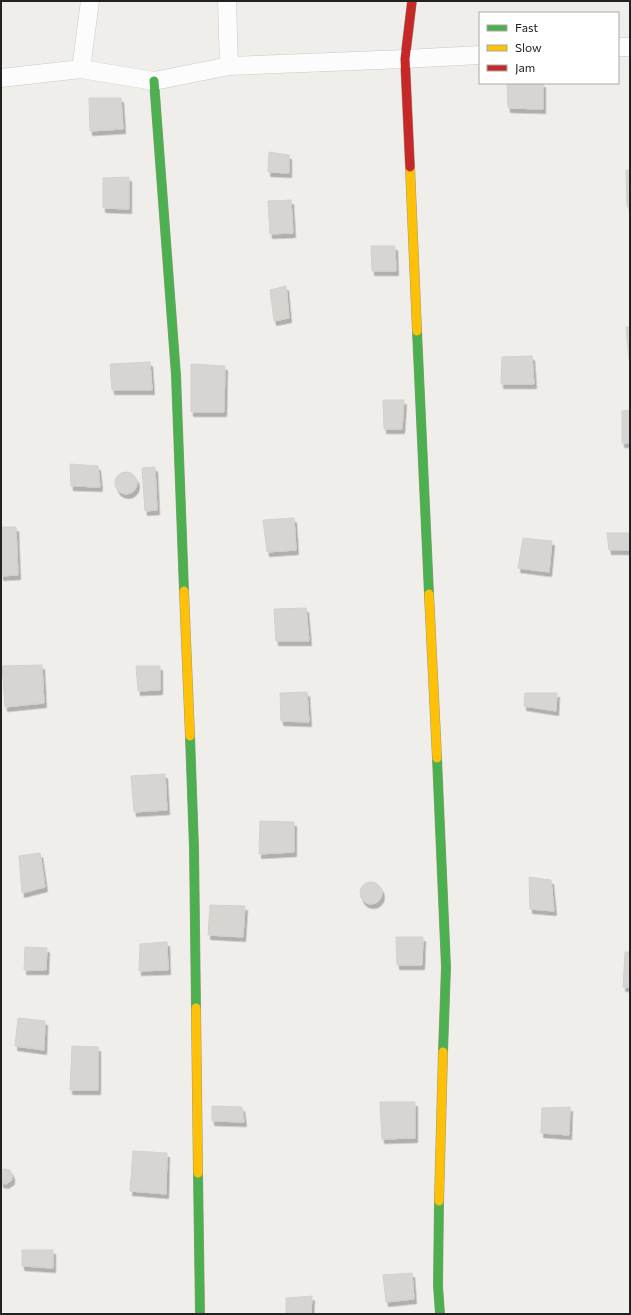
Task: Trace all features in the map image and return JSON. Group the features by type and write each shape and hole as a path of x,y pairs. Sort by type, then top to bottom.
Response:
{"street":[{"path":"81,69 90,1"},
{"path":"227,1 230,66"},
{"path":"412,1 405,59 446,967 439,1161 438,1286 440,1314"},
{"path":"619,47 630,46"},
{"path":"1,78 81,69 154,81 230,66 479,55"},
{"path":"154,81 176,375 194,848 200,1314"}],"building":[{"path":"507,84 543,84 543,109 508,108"},
{"path":"89,98 121,98 123,129 90,131"},
{"path":"269,152 289,155 289,173 268,172"},
{"path":"626,170 630,170 630,207 627,207"},
{"path":"129,177 129,209 103,208 103,178"},
{"path":"291,200 293,233 270,234 268,201"},
{"path":"371,246 395,246 396,271 372,271"},
{"path":"286,286 289,318 274,321 270,290"},
{"path":"626,327 630,327 630,360 629,360"},
{"path":"532,356 534,384 501,384 502,357"},
{"path":"150,362 152,390 112,390 110,364"},
{"path":"191,364 225,366 224,412 191,412"},
{"path":"383,400 404,400 402,429 384,429"},
{"path":"630,410 630,443 622,443 622,411"},
{"path":"70,464 98,466 100,487 71,486"},
{"path":"155,467 157,510 145,511 142,468"},
{"path":"126,472 134,475 137,483 134,491 126,494 118,491 115,483 118,475"},
{"path":"294,518 296,550 267,552 263,520"},
{"path":"1,527 16,527 18,575 1,576"},
{"path":"607,533 630,533 630,550 609,550"},
{"path":"523,538 552,541 549,572 518,568"},
{"path":"306,608 309,641 276,641 274,609"},
{"path":"42,665 44,703 5,707 2,666"},
{"path":"136,666 160,666 160,690 138,691"},
{"path":"307,692 309,722 281,721 280,693"},
{"path":"525,693 557,693 556,711 524,706"},
{"path":"165,774 167,810 134,812 131,776"},
{"path":"260,821 294,822 294,852 259,854"},
{"path":"40,853 45,887 22,893 19,856"},
{"path":"529,877 551,880 554,911 530,909"},
{"path":"371,882 379,885 382,893 379,901 371,904 363,901 360,893 363,885"},
{"path":"210,905 245,906 243,937 208,935"},
{"path":"396,937 423,937 422,965 397,965"},
{"path":"167,942 168,970 139,971 140,944"},
{"path":"25,947 47,948 46,970 24,970"},
{"path":"625,952 630,952 630,987 623,987"},
{"path":"18,1018 45,1021 44,1050 15,1046"},
{"path":"72,1046 98,1047 98,1090 70,1090"},
{"path":"380,1102 415,1102 415,1138 382,1139"},
{"path":"212,1106 242,1107 244,1122 212,1121"},
{"path":"570,1107 569,1135 541,1133 542,1108"},
{"path":"133,1151 167,1153 166,1194 130,1191"},
{"path":"1,1170 10,1170 12,1175 12,1180 6,1184 1,1183"},
{"path":"22,1250 53,1250 53,1268 22,1266"},
{"path":"412,1273 414,1299 386,1302 383,1275"},
{"path":"312,1296 311,1314 286,1314 286,1298"}],"traffic: fast":[{"path":"154,81 176,375 184,591"},
{"path":"417,331 429,594"},
{"path":"190,736 194,848 196,1008"},
{"path":"437,758 446,967 443,1052"},
{"path":"198,1173 200,1314"},
{"path":"439,1201 438,1286 440,1314"}],"traffic: slow":[{"path":"410,167 417,331"},
{"path":"184,591 190,736"},
{"path":"429,594 437,758"},
{"path":"196,1008 198,1173"},
{"path":"439,1201 443,1052"}],"traffic: jam":[{"path":"410,167 405,59 412,1"}]}
